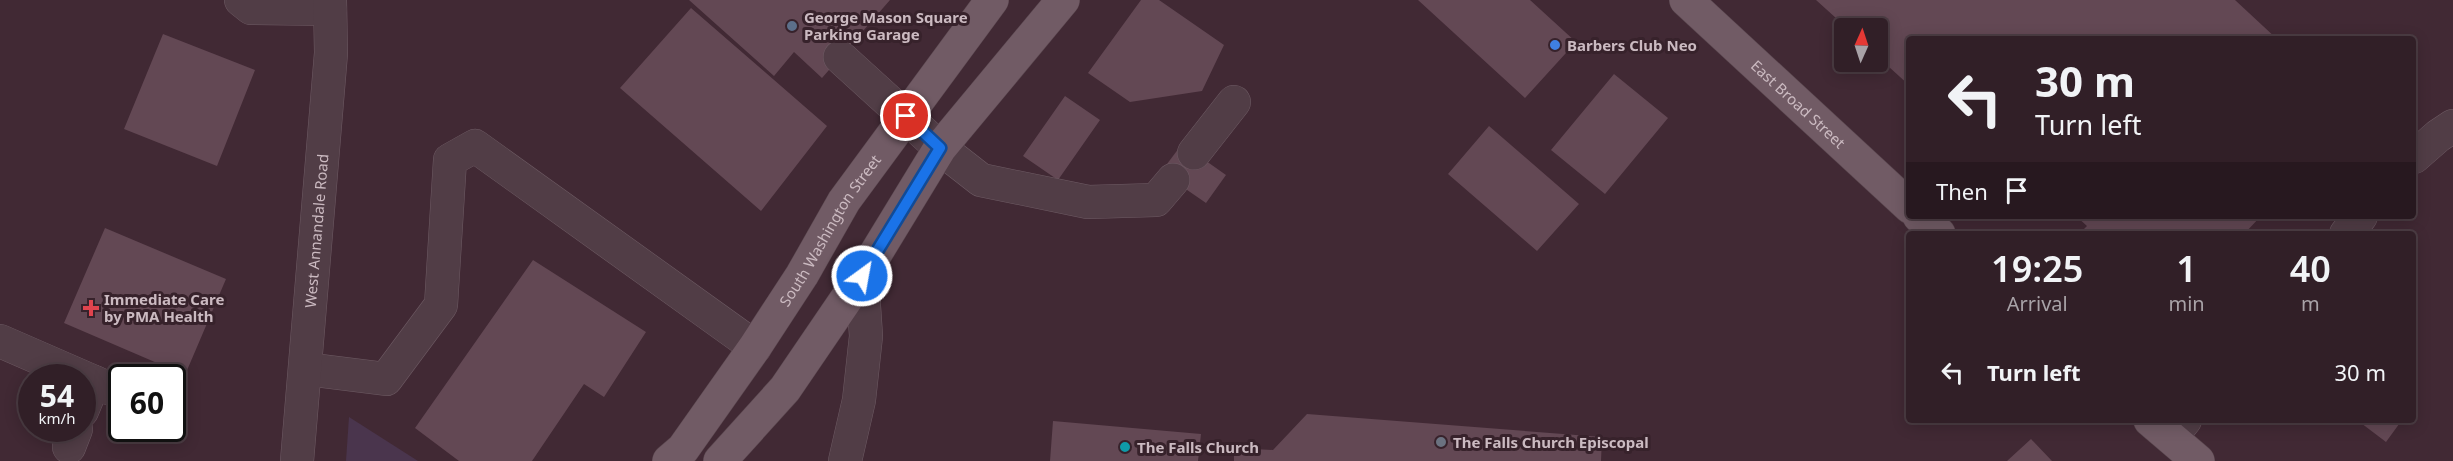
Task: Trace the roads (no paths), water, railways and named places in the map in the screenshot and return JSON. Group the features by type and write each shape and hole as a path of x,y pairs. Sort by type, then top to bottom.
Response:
{"main road":[{"name":"South Washington Street","path":"669,461 682,449 755,347 802,275 844,201 992,0"},
{"path":"720,461 785,389 862,276 940,148 1063,0"},
{"name":"East Broad Street","path":"1686,0 1906,203"},
{"path":"1922,219 1936,231"},
{"path":"2169,426 2198,461"}],"street":[{"path":"241,0 250,8 330,5"},
{"name":"West Annandale Road","path":"297,461 331,53 330,5"},
{"path":"840,57 940,148 981,180 1088,202 1156,200 1173,180"},
{"path":"1194,153 1234,102"},
{"path":"2416,155 2453,126"},
{"path":"306,369 386,379 441,305 450,160 475,146 755,347"},
{"path":"2348,231 2358,219"},
{"path":"845,461 859,400 866,336 862,276"},
{"path":"0,341 41,364"}],"place":[{"name":"George Mason Square Parking Garage","path":"792,26"},
{"name":"Barbers Club Neo","path":"1555,45"},
{"name":"Immediate Care by PMA Health","path":"91,308"},
{"name":"The Falls Church Episcopal","path":"1441,442"},
{"name":"The Falls Church","path":"1125,447"}]}
